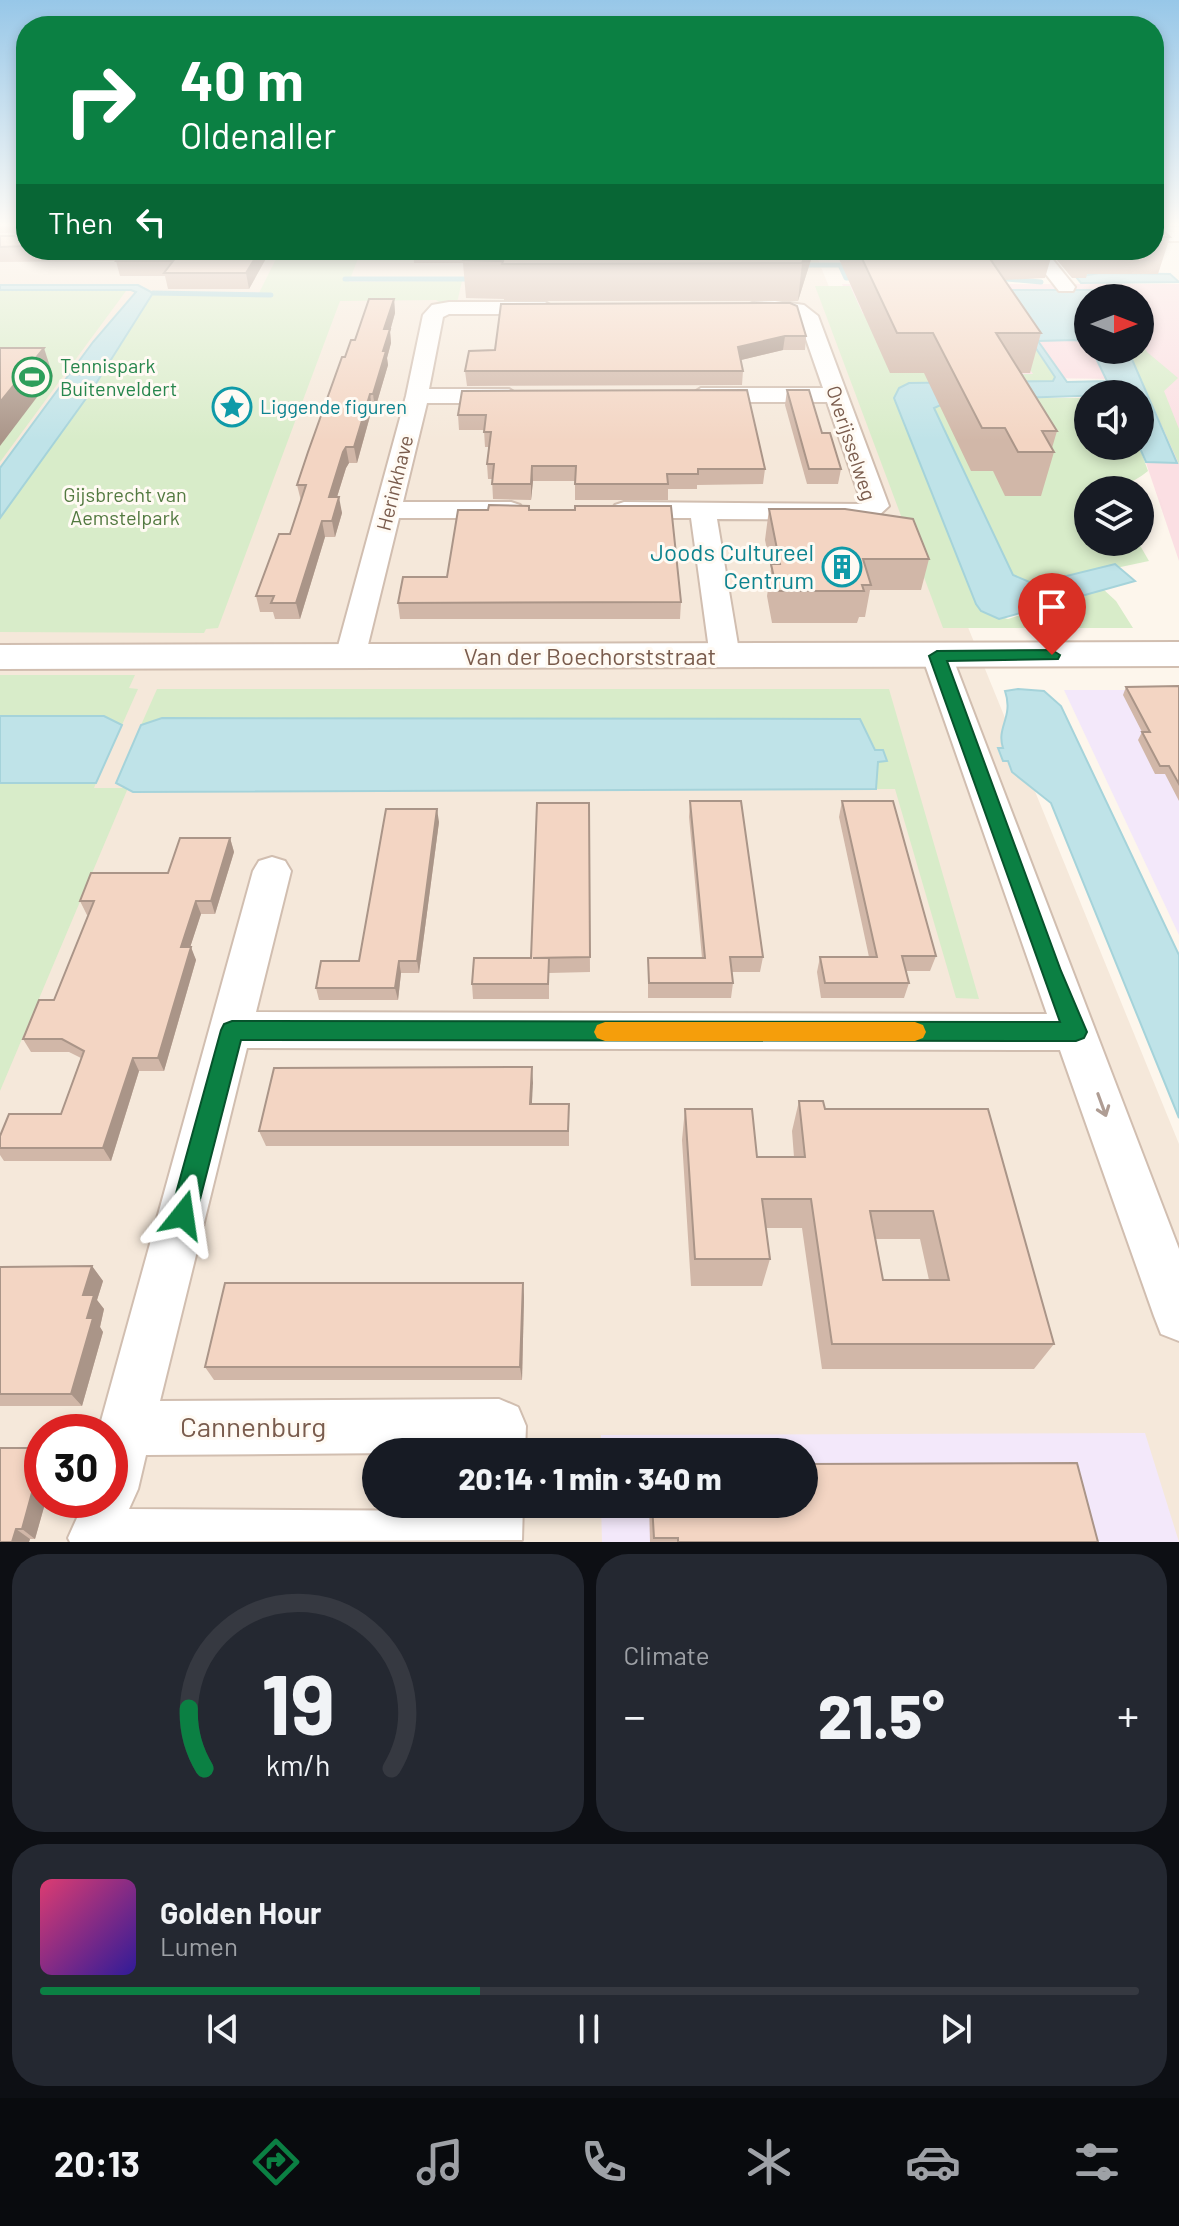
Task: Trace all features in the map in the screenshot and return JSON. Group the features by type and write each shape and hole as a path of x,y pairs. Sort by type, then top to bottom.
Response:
{"street":[{"name":"Herinkhave","path":"350,657 417,396 433,315 439,309 568,308"},
{"name":"Overijsselweg","path":"703,510 867,512 876,506 808,316 803,311 742,308"},
{"path":"681,395 836,395"},
{"path":"417,396 526,396"},
{"path":"388,510 530,510"},
{"path":"593,510 703,510 725,657"},
{"name":"Van der Boechorststraat","path":"0,657 1179,654"},
{"path":"937,656 1179,1316"},
{"path":"128,1420 272,871"},
{"path":"232,1030 1076,1032"},
{"name":"Cannenburg","path":"128,1428 499,1426 498,1438"},
{"path":"120,1518 493,1540 494,1518"}],"shaded area":[{"path":"0,297 833,297 1179,1144 1179,1542 0,1542"},
{"path":"848,297 1074,297 1074,364 1154,364 1154,297 1179,297 1179,561 1154,487 1154,476 1150,476 1145,460 1154,460 1154,380 884,376"},
{"path":"1064,690 1179,690 1179,935"},
{"path":"1145,1433 1179,1542 602,1542 601,1518 818,1518 818,1438 601,1438 601,1435"}],"green space":[{"name":"Tennispark Buitenveldert","path":"0,297 122,297 0,462"},
{"name":"Gijsbrecht van Aemstelpark","path":"132,297 458,297 457,303 443,304 436,300 340,301 218,628 206,629 204,633 0,632 0,471"},
{"path":"819,297 855,297 863,314 878,314 983,375 1033,374 983,297 1002,297 1055,378 1053,381 909,383 894,398 981,611 1008,619 1103,589 1116,601 1133,628 943,628"},
{"path":"1154,358 1178,378 1164,391 1179,429 1179,464 1154,408 1154,380 1141,380 1134,364 1154,364"},
{"path":"917,398 1074,398 1074,460 1144,460 1148,471 1141,476 1074,476 1074,556 1146,556 1149,561 1097,572 1036,598 1000,584"},
{"path":"0,675 135,675 129,688 138,689 122,725 114,721 87,783 96,783 94,788 128,788 0,1091"},
{"path":"157,689 889,689 979,999 956,998 895,789 876,789 878,761 887,761 883,750 876,750 860,719 162,718 141,725"}],"water":[{"path":"132,297 151,297 90,393 0,518 0,468 93,342"},
{"path":"1002,297 1074,297 1074,340 1038,341 1067,382 1074,382 1074,396 952,400 934,408 1013,575 1034,584 1115,564 1135,581 999,619 981,611 976,604 894,398 899,388 909,383 1053,381 1055,377"},
{"path":"1099,364 1134,364 1141,380 1107,380"},
{"path":"1154,410 1177,463 1146,462 1154,460"},
{"path":"1005,691 1044,691 1061,706 1179,955 1179,1118 1051,803 1012,772 998,748 1003,748 1001,741 1008,708"},
{"path":"0,716 104,716 122,725 96,783 0,783"},
{"path":"162,718 860,719 875,750 883,750 887,761 878,762 876,789 133,792 116,783 141,725"}],"building":[{"path":"880,297 1016,297 1041,333 996,333 1057,431 1042,431 1054,452 1018,452 1005,428 982,428 933,333 897,333"},
{"path":"369,299 394,299 384,329 390,329 383,351 386,351 373,394 370,394 354,447 346,447 343,452 329,497 339,497 332,521 322,521 296,603 271,603 274,596 256,596 279,534 290,534 306,485 297,485 308,452 342,357 345,357 351,340 355,340"},
{"path":"790,303 797,306 806,336 785,336 738,347 743,371 465,371 469,351 495,350 501,304"},
{"path":"0,348 44,348 0,402"},
{"path":"747,390 765,469 698,469 698,474 667,474 668,484 575,484 576,466 532,466 531,484 492,484 494,464 487,464 491,432 484,432 486,415 458,415 462,391"},
{"path":"787,390 809,390 822,433 830,433 841,469 809,469"},
{"path":"489,505 529,506 529,510 575,510 575,506 671,506 681,602 398,603 403,577 447,577 458,510 488,510"},
{"path":"769,509 845,509 913,519 929,559 863,559 871,585 862,585 864,591 777,591 771,564 780,564"},
{"path":"1179,686 1179,784 1169,766 1160,766 1142,732 1150,732 1126,687"},
{"path":"690,801 741,801 763,957 730,957 733,983 649,983 648,958 705,958"},
{"path":"842,801 893,801 936,956 902,956 909,983 825,983 820,957 877,957"},
{"path":"537,803 589,803 590,957 533,958 549,958 548,984 472,984 474,958 531,958"},
{"path":"386,809 437,809 417,961 399,961 395,988 316,988 321,961 359,961"},
{"path":"180,838 230,838 211,901 196,901 181,947 191,947 158,1058 133,1058 103,1148 0,1148 0,1136 9,1114 61,1114 84,1051 62,1039 23,1039 39,1000 54,1000 94,901 80,901 91,873 168,873"},
{"path":"532,1067 530,1104 569,1104 568,1131 259,1131 274,1068"},
{"path":"799,1101 823,1101 825,1109 988,1109 1054,1344 832,1344 811,1199 762,1199 770,1259 695,1259 685,1109 752,1109 757,1157 805,1157","holes":["870,1211 933,1211 949,1280 883,1280"]},
{"path":"92,1266 83,1295 94,1295 87,1318 93,1318 71,1394 0,1394 0,1267"},
{"path":"225,1283 523,1283 520,1367 205,1367"},
{"path":"0,1448 24,1448 25,1518 22,1529 16,1529 12,1542 0,1542"},
{"path":"1077,1463 1098,1542 678,1542 678,1538 654,1538 653,1518 818,1518 818,1464"}],"slow traffic":[{"path":"605,1032 915,1032"}],"place":[{"name":"Tennispark Buitenveldert","path":"32,377"},
{"name":"Liggende figuren","path":"232,407"},
{"name":"Joods Cultureel Centrum","path":"842,567"}],"route":[{"path":"183,1215 232,1030 1076,1032 1050,971 937,656 1052,655"}]}
